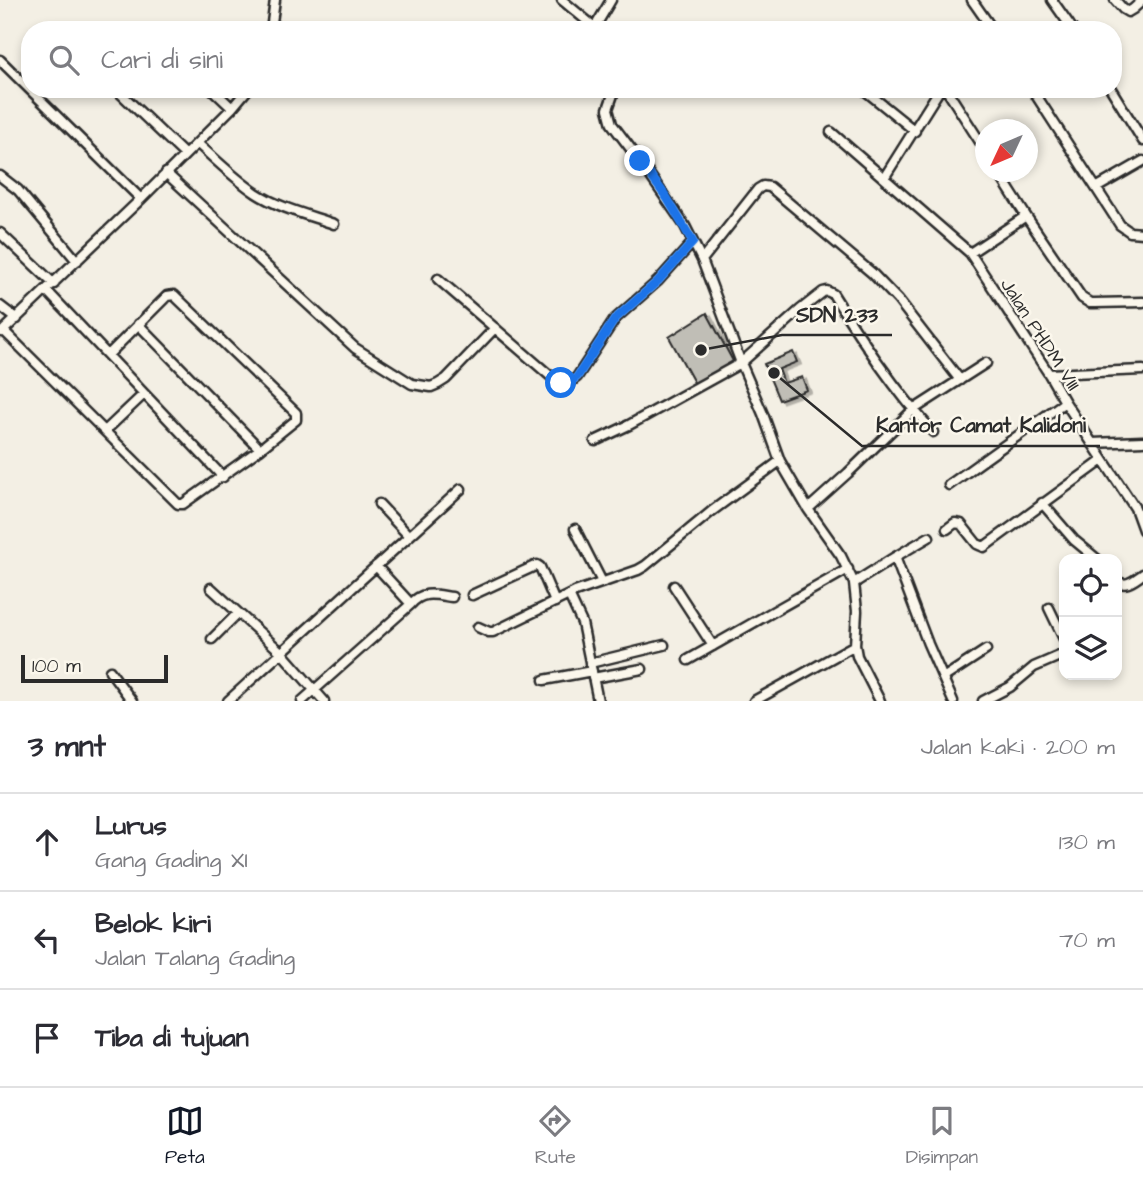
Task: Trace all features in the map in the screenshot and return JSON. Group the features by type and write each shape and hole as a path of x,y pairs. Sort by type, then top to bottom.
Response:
{"street":[{"path":"562,0 588,21"},
{"path":"600,21 611,0"},
{"path":"972,0 987,21"},
{"path":"1052,0 1067,21"},
{"path":"1115,0 1128,12 1143,0"},
{"path":"271,21 272,1"},
{"path":"0,60 21,81"},
{"path":"39,98 141,199"},
{"path":"125,98 185,155"},
{"path":"221,98 232,108"},
{"path":"108,355 167,296 174,295 296,413 295,422 223,477 183,504 178,504 2,333 141,199 240,98"},
{"path":"612,98 608,109 612,124 667,198 702,260 780,461 848,569 854,583 857,611 857,656 880,701"},
{"path":"874,98 915,131"},
{"path":"884,178 935,98"},
{"path":"952,98 975,136"},
{"path":"1038,98 1123,229 1143,233"},
{"path":"1117,98 1143,141"},
{"name":"Jalan PHDM VIII","path":"831,132 970,253 1103,460 1139,508 1143,530"},
{"path":"197,143 258,194 275,203 334,224"},
{"path":"1096,188 1143,161"},
{"path":"166,173 355,348 412,384 431,387 439,384 495,328"},
{"path":"0,176 18,190 77,261"},
{"path":"1004,182 1082,298 1090,303 1143,302"},
{"path":"702,260 758,188 770,187 862,265 898,300 960,380"},
{"path":"970,253 1026,216"},
{"path":"0,233 108,355 223,477"},
{"path":"438,279 555,380 565,384 577,377 615,319 658,281 693,242"},
{"path":"595,441 741,363 800,310 823,292 829,291 875,359 933,432"},
{"path":"0,306 17,319"},
{"path":"138,324 260,449"},
{"path":"808,509 913,410 986,363"},
{"path":"1049,374 1143,370"},
{"path":"105,431 144,394"},
{"path":"949,485 1065,402"},
{"path":"1092,443 1143,441"},
{"path":"947,529 955,523 961,524 976,544 984,547 1103,460"},
{"path":"478,627 493,632 569,595 645,566 712,511 780,461"},
{"path":"228,701 461,489"},
{"path":"1042,503 1074,540 1091,554"},
{"path":"379,504 409,536"},
{"path":"575,529 602,582"},
{"path":"854,583 929,537"},
{"path":"895,557 953,701"},
{"path":"472,595 537,565 555,602"},
{"path":"376,566 411,604"},
{"path":"688,660 848,569"},
{"path":"1122,584 1127,584 1143,574"},
{"path":"674,586 713,646"},
{"path":"211,588 281,652 324,701"},
{"path":"302,701 416,598 432,593 453,597"},
{"path":"569,595 582,622 598,701"},
{"path":"1049,608 1059,629"},
{"path":"212,639 238,613"},
{"path":"754,701 855,645"},
{"path":"592,671 664,646"},
{"path":"943,678 986,650"},
{"path":"983,701 1010,687 1034,667 1059,656"},
{"path":"544,680 592,671 642,668"},
{"path":"110,671 132,701"}],"building":[{"path":"707,313 734,363 696,386 669,337"},
{"path":"793,352 797,362 779,369 784,383 802,377 807,390 779,400 764,364"}],"place":[{"name":"SDN 233","path":"701,350"},
{"name":"Kantor Camat Kalidoni","path":"774,373"}],"route":[{"path":"561,383 569,383 577,377 615,319 648,291 693,242 667,198 640,161"}]}
